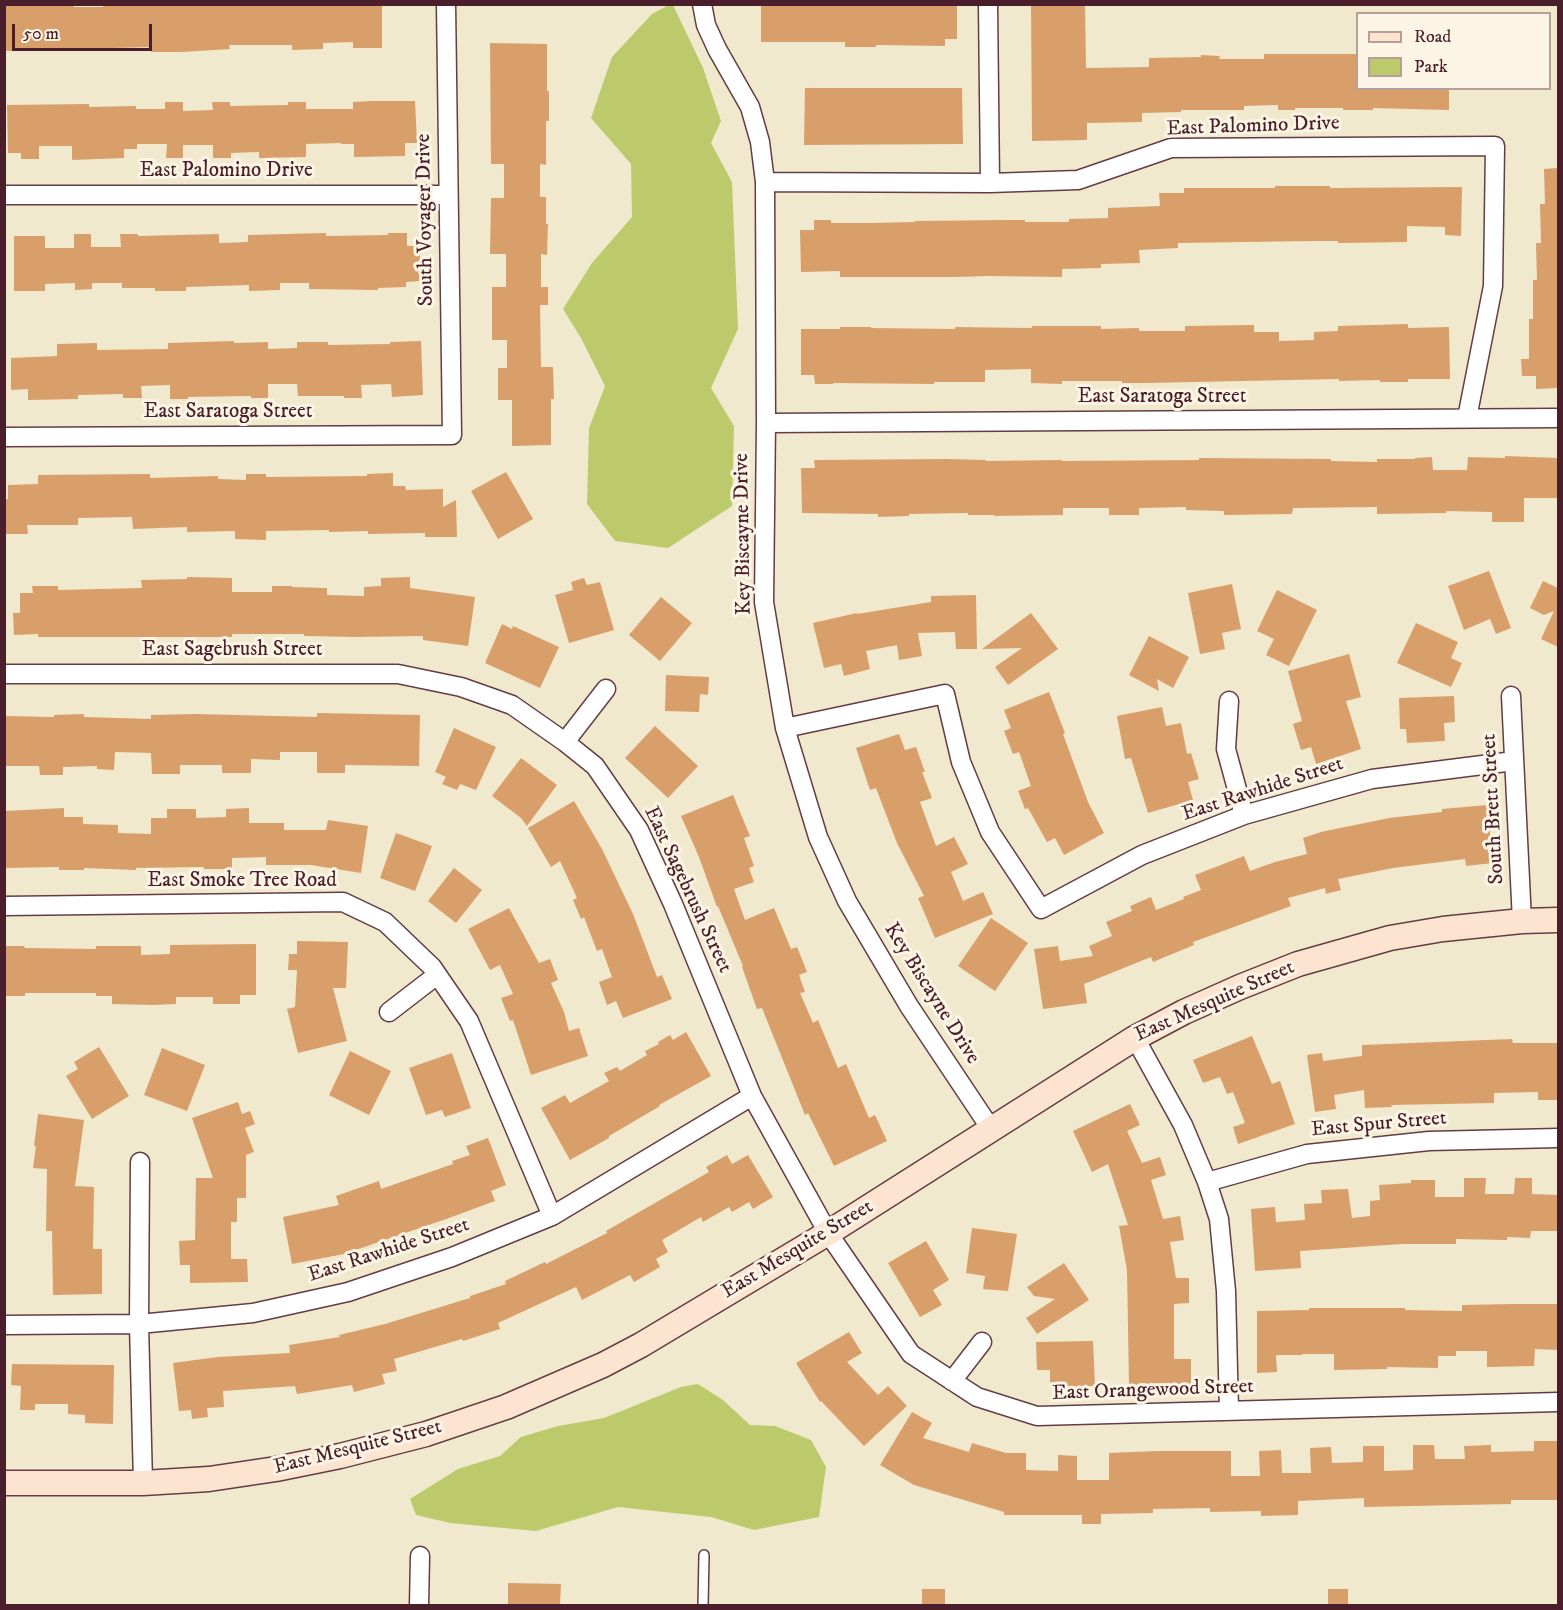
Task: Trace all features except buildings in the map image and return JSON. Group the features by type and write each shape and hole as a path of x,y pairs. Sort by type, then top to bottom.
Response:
{"street":[{"name":"South Voyager Drive","path":"446,4 452,435"},
{"name":"Key Biscayne Drive","path":"702,4 706,25 717,49 750,107 760,142 765,182 764,602 785,728 818,837 847,901 909,1006 991,1129"},
{"path":"988,4 990,183"},
{"name":"East Palomino Drive","path":"765,182 990,183 1077,180 1171,148 1495,146 1493,286 1467,418"},
{"name":"East Palomino Drive","path":"4,195 448,195"},
{"name":"East Saratoga Street","path":"766,423 1558,418"},
{"name":"East Saratoga Street","path":"4,437 452,435"},
{"name":"East Sagebrush Street","path":"4,674 398,674 461,687 512,705 595,766 639,830 682,926 752,1096 828,1233"},
{"path":"565,742 606,688"},
{"name":"East Rawhide Street","path":"785,728 945,693 961,762 990,832 1041,909 1142,855 1244,815 1372,779 1514,761"},
{"name":"South Brett Street","path":"1511,696 1522,921"},
{"path":"1229,701 1226,749 1244,815"},
{"name":"East Smoke Tree Road","path":"4,906 343,902 385,922 432,967 469,1021 552,1216"},
{"name":"East Mesquite Street","path":"4,1484 143,1483 209,1479 276,1469 340,1456 426,1434 506,1407 603,1365 641,1345 828,1233 1135,1038 1184,1012 1298,964 1390,938 1443,929 1522,921 1558,920"},
{"path":"389,1012 437,975"},
{"path":"1135,1038 1182,1125 1207,1182 1219,1220 1226,1291 1229,1411"},
{"name":"East Rawhide Street","path":"4,1325 139,1324 253,1313 348,1292 452,1257 552,1216 752,1096"},
{"name":"East Spur Street","path":"1207,1182 1306,1154 1429,1141 1558,1138"},
{"path":"140,1162 139,1324 143,1483"},
{"name":"East Orangewood Street","path":"828,1233 911,1354 977,1397 1037,1416 1558,1402"},
{"path":"952,1381 982,1342"},
{"path":"419,1605 420,1556"}],"lane":[{"path":"703,1605 704,1555"}],"green space":[{"path":"673,5 703,68 721,121 711,143 732,182 738,329 711,388 734,426 732,506 668,548 615,541 587,504 589,428 605,386 581,338 563,309 592,263 632,217 631,164 591,118 612,57 652,14"},
{"path":"698,1384 723,1400 750,1425 775,1426 811,1440 826,1467 819,1517 754,1530 711,1517 618,1507 536,1531 450,1523 416,1515 410,1499 458,1469 500,1456 521,1437 558,1426 604,1418 681,1387"}]}
